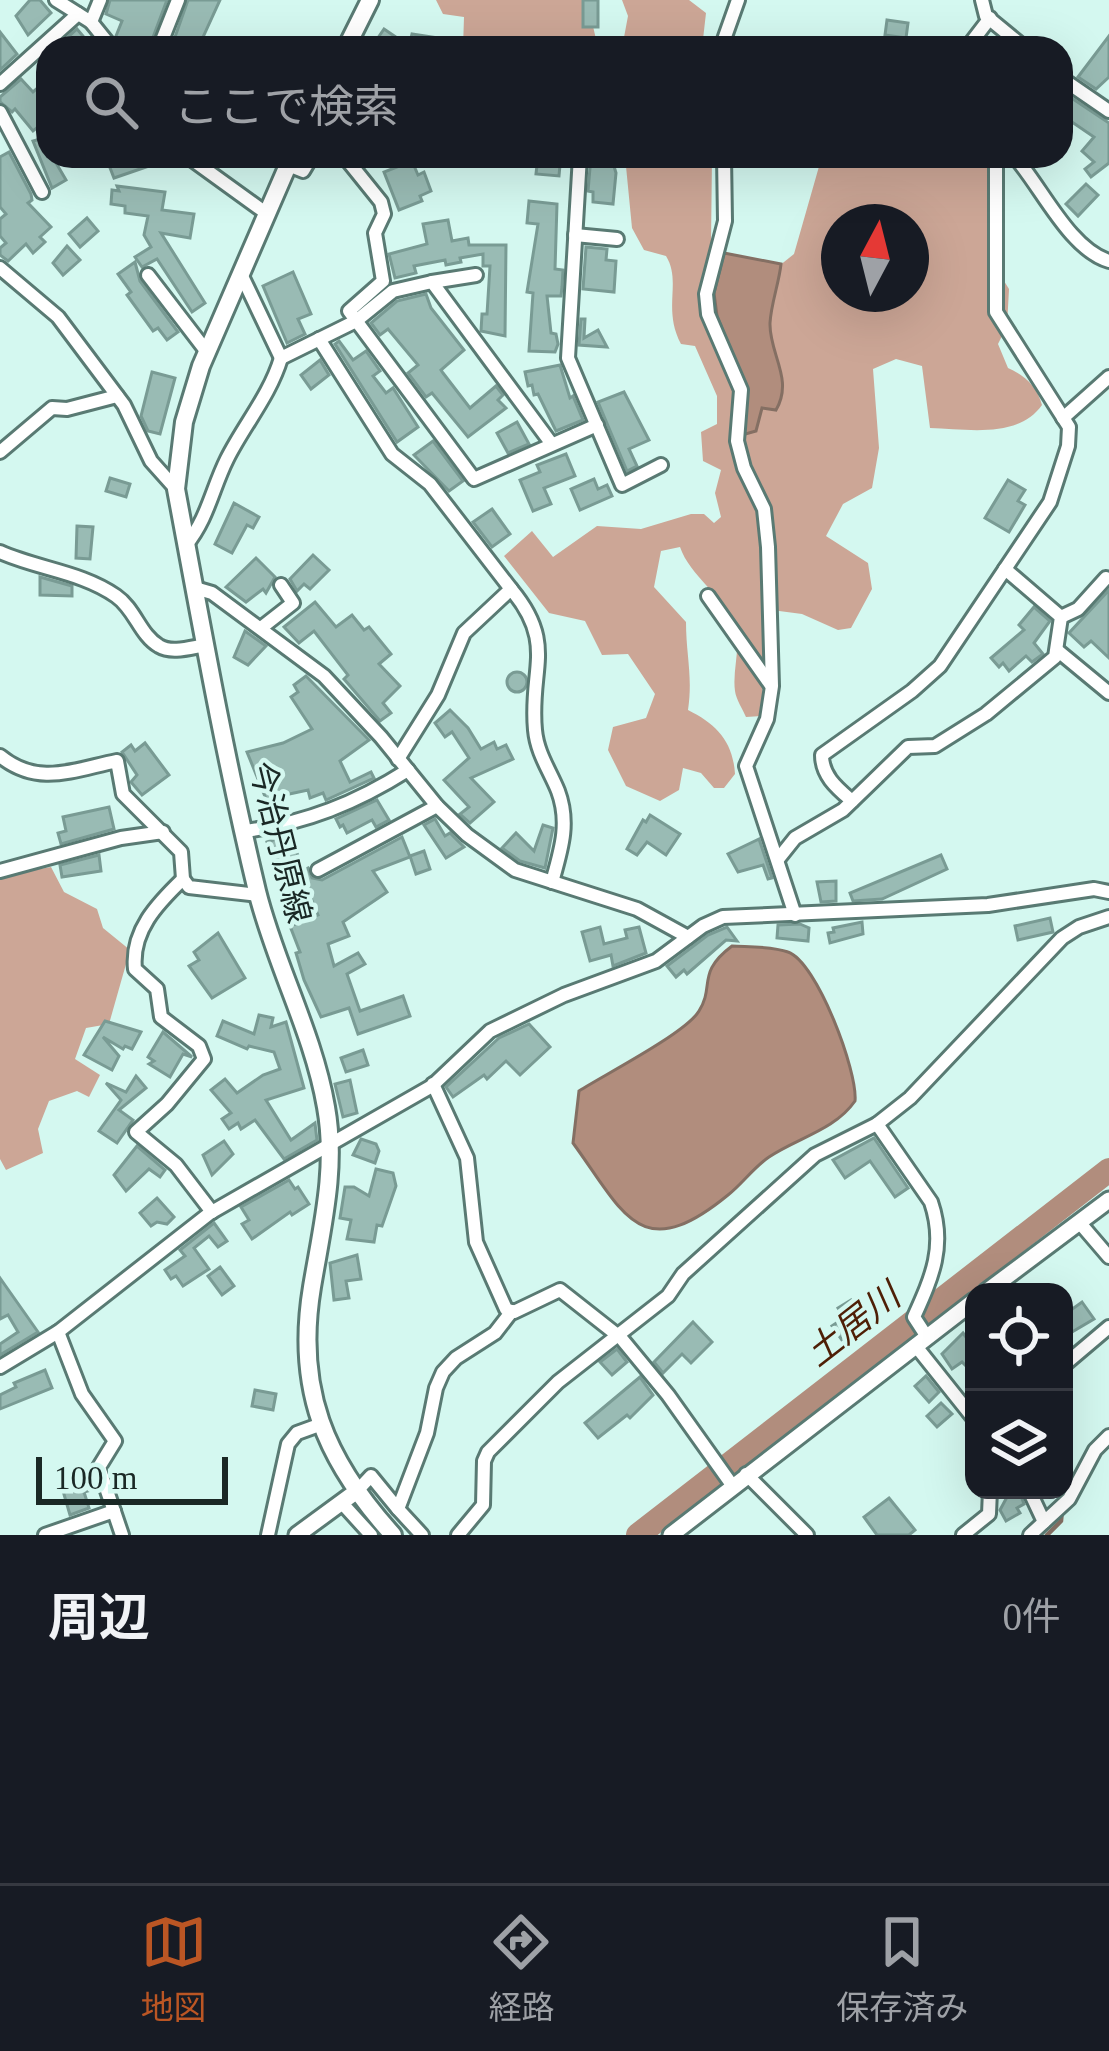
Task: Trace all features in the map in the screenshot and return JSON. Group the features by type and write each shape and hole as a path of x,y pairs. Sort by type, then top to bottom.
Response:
{"main road":[{"path":"352,36 370,0"},
{"name":"今治丹原線","path":"286,168 207,352 184,422 176,489 258,895 317,1070 331,1145 329,1187 307,1320 308,1371 319,1425 357,1490 393,1535"}],"street":[{"path":"56,0 91,22 102,36"},
{"path":"91,22 100,0"},
{"path":"164,36 178,0"},
{"path":"726,36 738,0"},
{"path":"982,0 990,18 1011,36"},
{"path":"53,36 78,14"},
{"path":"976,36 990,18"},
{"path":"0,84 36,52"},
{"path":"1073,86 1109,111"},
{"path":"0,112 43,192"},
{"path":"204,168 266,213"},
{"path":"354,168 381,202 384,214 375,232 383,281 349,310 474,479 597,425"},
{"path":"579,168 568,358 622,485 662,465"},
{"path":"724,168 725,221 706,294 708,314 741,390 740,455 764,508 772,687 767,719 746,766 795,916"},
{"path":"852,801 831,782 822,755 913,691 940,666 1050,502 1068,446 1069,428 996,312 996,168"},
{"path":"1023,168 1053,211 1096,257 1109,261"},
{"path":"575,235 617,239"},
{"path":"0,268 58,317 117,396 151,461 176,489"},
{"path":"186,545 203,524 223,466 276,376 281,358 241,274"},
{"path":"281,358 356,321 393,291 476,274"},
{"path":"148,275 207,352"},
{"path":"432,282 551,442"},
{"path":"319,339 392,454 430,484 532,614 539,646 535,730 565,817 552,882"},
{"path":"1063,418 1109,377"},
{"path":"0,452 52,408 67,409 117,396"},
{"path":"0,553 108,591 166,650 206,645"},
{"path":"1005,569 1061,617"},
{"path":"1061,617 1078,609 1106,578"},
{"path":"261,628 293,602 281,585"},
{"path":"195,588 212,593 324,676 437,806 515,871 637,909 688,937"},
{"path":"244,831 326,814 403,764 464,633 512,589"},
{"path":"708,596 772,687"},
{"path":"779,857 796,838 852,801 908,746 935,746 986,713 1054,657 1061,617"},
{"path":"1057,650 1109,693"},
{"path":"0,756 26,773 44,775 117,761 123,794 181,852 183,879 189,887 258,895"},
{"path":"318,871 437,806"},
{"path":"0,871 121,838 163,832"},
{"path":"183,879 149,915 133,949 135,969 157,989 161,1017 199,1046 204,1059 136,1132 176,1166 212,1212"},
{"path":"0,1367 58,1332 212,1212 434,1084 490,1031 564,995 656,961 723,917 988,905 1102,890 1109,879"},
{"path":"458,1535 483,1505 488,1452 558,1382 616,1334 640,1321 668,1296 683,1274 815,1155 877,1124 950,1059 1062,938 1109,917"},
{"path":"434,1084 467,1158 476,1242 506,1309 512,1311"},
{"path":"877,1124 932,1202 939,1250 914,1317 965,1405"},
{"path":"998,1283 1109,1200"},
{"path":"1079,1222 1109,1257"},
{"path":"398,1509 427,1433 443,1372 495,1333 512,1311 560,1290 616,1334 668,1394 715,1462 807,1535"},
{"path":"671,1535 735,1478 965,1307"},
{"path":"1073,1357 1109,1327"},
{"path":"58,1332 82,1394 115,1441 99,1467 122,1535"},
{"path":"268,1535 288,1444 297,1433 319,1425"},
{"path":"1030,1535 1069,1498 1095,1450 1109,1436"},
{"path":"297,1535 371,1476 422,1535"},
{"path":"963,1535 989,1514 990,1499"},
{"path":"1033,1499 1044,1522"},
{"path":"341,1502 371,1535"},
{"path":"45,1535 113,1510"}],"shaded area":[{"path":"436,0 587,0 595,36 463,36 464,17 443,14"},
{"path":"622,0 689,0 706,13 703,36 624,36 628,16"},
{"path":"626,168 712,168 711,244 763,326 774,270 794,254 819,168 990,168 996,179 996,197 988,210 994,265 1009,289 1007,326 998,344 1008,368 1030,383 1042,405 1032,416 1006,427 930,428 922,366 896,359 873,369 879,448 872,488 843,504 826,536 868,563 872,589 851,628 838,630 802,614 764,609 762,716 746,717 737,697 737,642 729,614 680,547 661,551 654,587 686,622 688,710 721,735 731,752 735,774 724,788 714,788 701,773 683,768 679,790 660,801 626,786 608,750 613,727 646,718 655,694 628,654 602,655 585,621 549,613 504,556 532,531 553,557 597,526 641,529 691,514 704,514 714,523 721,517 715,493 721,470 703,461 701,432 717,424 717,396 695,346 681,344 676,331 666,256 644,250 632,228"},
{"path":"724,253 781,264 770,323 782,377 781,399 776,410 762,408 756,431 742,435 747,391 717,316 714,293"},
{"path":"51,867 64,892 97,909 103,928 130,950 109,1024 86,1028 75,1059 100,1075 89,1097 77,1091 49,1101 38,1129 43,1153 6,1170 0,1159 0,876"},
{"path":"732,946 788,952 811,975 834,1019 855,1101 826,1126 769,1157 698,1216 674,1227 654,1229 621,1209 573,1143 579,1091 691,1020 704,1002 714,964"}],"building":[{"path":"30,0 40,0 51,13 28,35 16,16"},
{"path":"110,0 167,0 154,36 116,36 122,21 106,14"},
{"path":"188,0 220,0 204,36 175,36"},
{"path":"583,0 598,0 598,27 583,27"},
{"path":"887,20 908,23 906,36 885,35"},
{"path":"0,32 17,54 0,70"},
{"path":"1109,36 1109,77 1096,89 1078,77"},
{"path":"21,79 33,92 36,89 36,129 33,131 0,97"},
{"path":"1073,99 1109,123 1109,163 1091,177 1085,169 1094,162 1082,151 1094,137 1073,123"},
{"path":"9,152 31,194 28,203 51,227 40,237 45,242 33,253 26,244 8,261 0,255 6,243 0,236 0,219 6,214 0,207 0,157"},
{"path":"44,168 59,168 66,180 52,188"},
{"path":"110,168 143,168 114,178"},
{"path":"415,168 418,175 424,172 431,191 420,196 422,201 399,210 384,172"},
{"path":"537,168 560,168 559,176 536,174"},
{"path":"590,168 615,168 613,204 593,202 593,192 588,191"},
{"path":"1086,184 1098,195 1078,216 1066,204"},
{"path":"117,186 165,192 162,210 194,214 190,238 161,233 205,303 192,312 157,259 142,267 135,257 151,247 144,235 148,216 125,213 125,206 111,204"},
{"path":"529,201 557,204 555,269 563,270 562,287 561,296 547,296 551,333 556,334 558,344 555,352 529,351 533,293 527,292 538,224 527,223"},
{"path":"87,218 98,231 80,247 69,234"},
{"path":"448,220 452,241 468,238 469,245 506,245 505,336 481,331 482,314 487,314 490,266 483,266 483,254 446,265 445,260 414,266 416,273 395,278 389,254 427,244 423,224"},
{"path":"67,246 80,260 63,275 53,263"},
{"path":"586,247 607,249 606,260 616,261 614,292 583,289"},
{"path":"135,262 140,281 178,332 167,340 158,328 153,331 118,274"},
{"path":"293,272 311,314 298,319 305,334 287,343 263,286"},
{"path":"426,294 431,308 464,350 443,373 470,408 496,386 503,395 498,400 506,408 468,437 432,393 426,397 408,373 418,365 388,329 380,335 371,323 397,301"},
{"path":"581,319 585,319 584,338 598,330 607,347 579,345"},
{"path":"339,341 353,360 366,351 380,371 373,376 386,393 393,388 418,427 397,442 335,344"},
{"path":"320,360 329,375 311,389 301,375"},
{"path":"560,365 583,420 556,431 538,394 528,386 525,372"},
{"path":"152,372 175,378 160,434 148,431 141,416"},
{"path":"624,392 649,440 629,449 637,466 627,471 598,402"},
{"path":"517,422 529,444 508,453 497,433"},
{"path":"433,441 463,481 449,491 414,455"},
{"path":"566,454 575,476 544,488 551,504 533,511 520,480 540,472 537,465"},
{"path":"110,478 130,484 126,497 106,491"},
{"path":"594,479 598,489 607,485 612,496 580,510 571,489"},
{"path":"1008,480 1025,490 1018,501 1025,505 1009,532 985,518"},
{"path":"234,503 259,517 253,528 247,525 232,553 215,544"},
{"path":"492,509 510,534 492,547 473,522"},
{"path":"77,526 93,527 90,559 76,558"},
{"path":"313,555 329,570 310,589 304,584 297,591 290,579"},
{"path":"256,558 275,577 266,593 263,589 246,602 226,587"},
{"path":"40,577 72,586 72,596 40,595"},
{"path":"1109,590 1109,658 1091,641 1084,647 1069,633"},
{"path":"315,602 336,627 352,615 391,654 379,664 400,686 383,703 391,713 380,721 344,679 348,675 314,631 299,643 284,627"},
{"path":"1034,607 1050,621 1034,643 1043,654 1032,662 1026,656 1009,671 1003,663 999,667 991,658 1024,630 1019,625"},
{"path":"245,631 266,646 248,665 234,657"},
{"path":"517,672 527,682 517,692 507,682"},
{"path":"306,676 369,740 340,761 350,782 371,772 374,778 326,800 323,793 310,798 308,790 266,799 247,752 312,729 291,697 298,692 294,685"},
{"path":"450,710 481,749 494,742 497,749 506,745 513,759 471,778 494,802 470,823 460,814 469,807 444,780 469,758 452,732 445,737 435,723"},
{"path":"145,743 169,775 142,795 131,782 137,775 122,752 131,745 135,751"},
{"path":"377,800 389,820 376,827 372,820 347,833 340,827 336,819"},
{"path":"109,807 114,829 61,844 58,833 66,831 63,817"},
{"path":"650,815 680,834 666,855 647,842 637,855 627,849"},
{"path":"435,819 445,836 450,833 464,847 446,858 424,825"},
{"path":"543,825 553,828 545,868 520,861 502,848 516,833 534,851"},
{"path":"291,834 298,856 274,864 267,842"},
{"path":"402,837 410,857 373,871 387,892 343,922 349,936 328,944 334,966 358,953 365,964 347,974 360,1011 403,996 410,1016 358,1034 349,1008 321,1017 304,980 290,926 318,915 300,872 308,868 312,878 322,880"},
{"path":"759,839 772,878 768,879 763,865 738,872 728,854"},
{"path":"424,851 430,869 416,874 410,856"},
{"path":"99,855 101,871 62,877 60,865"},
{"path":"941,855 947,869 882,899 853,901 850,893"},
{"path":"836,881 836,901 821,902 817,882"},
{"path":"1050,918 1053,932 1018,940 1015,926"},
{"path":"862,922 863,934 830,943 828,933 833,928"},
{"path":"778,925 809,928 808,941 777,938"},
{"path":"600,927 604,944 627,938 625,930 639,927 646,953 613,966 611,955 590,961 582,932"},
{"path":"727,927 737,941 726,940 687,974 684,970 676,977 667,966 708,935"},
{"path":"218,933 245,978 212,998 189,966 199,960 194,952"},
{"path":"259,1015 273,1018 271,1027 286,1022 304,1088 266,1100 291,1140 315,1123 317,1140 284,1159 255,1120 241,1129 238,1123 229,1129 222,1119 231,1113 211,1090 225,1079 237,1093 280,1069 274,1052 247,1049 217,1036 223,1021 254,1034"},
{"path":"105,1021 141,1032 132,1049 103,1037 119,1056 112,1070 84,1055"},
{"path":"529,1024 550,1047 520,1075 506,1061 487,1079 484,1075 453,1097 446,1087 499,1038"},
{"path":"163,1032 192,1057 183,1054 170,1077 149,1064 154,1061 148,1057"},
{"path":"363,1050 368,1065 346,1072 341,1058"},
{"path":"136,1076 146,1088 119,1110 133,1120 117,1143 99,1131 121,1100 106,1083 126,1092"},
{"path":"350,1080 357,1113 343,1117 335,1084"},
{"path":"874,1138 908,1188 895,1197 870,1161 845,1178 833,1160"},
{"path":"361,1139 376,1144 375,1163 353,1155"},
{"path":"224,1141 233,1154 212,1175 203,1155"},
{"path":"137,1146 165,1170 160,1177 149,1169 126,1191 114,1175"},
{"path":"376,1169 393,1173 396,1186 382,1226 377,1225 374,1242 347,1239 351,1220 340,1218 345,1187 369,1196"},
{"path":"289,1180 309,1204 252,1239 242,1224 249,1220 241,1207"},
{"path":"157,1198 174,1217 167,1224 151,1226 140,1213"},
{"path":"214,1223 227,1241 218,1247 209,1236 194,1248 209,1269 183,1286 176,1276 171,1279 165,1270 185,1256 180,1250"},
{"path":"357,1255 361,1279 346,1281 349,1298 334,1300 330,1263"},
{"path":"220,1267 234,1286 222,1295 208,1276"},
{"path":"0,1278 38,1332 0,1355 0,1344 18,1332 8,1315 0,1319"},
{"path":"851,1300 866,1324 864,1330 842,1340 832,1326 844,1318 838,1308"},
{"path":"1082,1302 1094,1319 1073,1331 1073,1308"},
{"path":"693,1322 712,1342 691,1363 682,1354 663,1373 654,1362"},
{"path":"963,1333 965,1365 962,1362 952,1369 942,1354"},
{"path":"617,1349 627,1362 612,1375 600,1362"},
{"path":"45,1370 52,1388 0,1409 0,1395 16,1387 14,1383"},
{"path":"926,1376 939,1392 929,1402 915,1386"},
{"path":"640,1377 653,1395 630,1418 627,1415 598,1438 585,1423"},
{"path":"255,1390 276,1394 273,1410 252,1406"},
{"path":"941,1403 952,1414 937,1427 927,1416"},
{"path":"91,1475 95,1489 84,1492 89,1508 70,1515 61,1484"},
{"path":"889,1498 915,1530 909,1535 877,1535 864,1517"},
{"path":"1006,1499 1022,1499 1024,1504 1017,1508 1020,1513 1006,1521 1000,1510"}],"waterway":[{"name":"土居川","path":"638,1535 1109,1170"},
{"path":"1073,1479 1085,1456"},
{"path":"1047,1535 1061,1521 1062,1510"}]}
